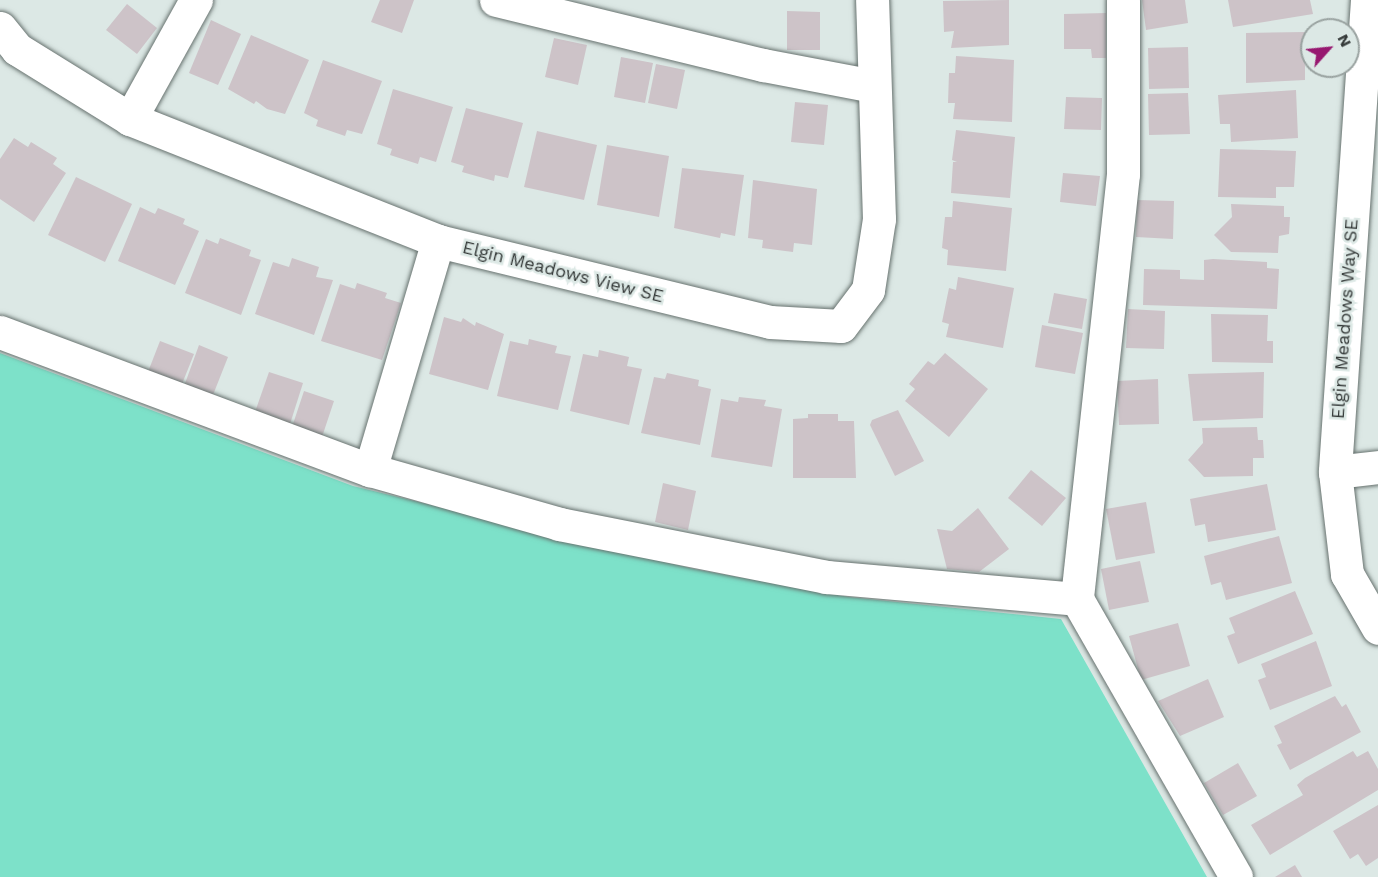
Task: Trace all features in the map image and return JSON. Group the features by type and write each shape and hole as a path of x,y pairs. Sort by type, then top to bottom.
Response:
{"street":[{"path":"130,119 196,0"},
{"path":"496,0 763,65 873,86"},
{"name":"Elgin Meadows View SE","path":"0,28 17,49 130,119 438,241 770,322 841,326 868,290 879,219 872,0"},
{"path":"1124,0 1123,174 1077,599 1236,877"},
{"name":"Elgin Meadows Way SE","path":"1366,0 1365,206 1335,472 1347,574 1378,628"},
{"path":"370,470 438,241"},
{"path":"0,332 370,470 559,524 826,577 1077,599"},
{"path":"1335,472 1378,467"}],"green space":[{"path":"0,353 353,486 694,569 849,597 1061,619 1207,877 0,877"}],"building":[{"path":"380,0 414,0 402,33 371,22"},
{"path":"1009,0 1009,45 951,48 954,31 944,32 943,1"},
{"path":"1142,0 1185,0 1188,23 1146,30"},
{"path":"1228,0 1310,0 1313,14 1233,27"},
{"path":"127,4 157,28 137,54 106,30"},
{"path":"787,11 820,12 820,50 787,50"},
{"path":"1106,13 1106,58 1092,58 1091,49 1064,49 1064,14"},
{"path":"211,20 241,34 218,85 189,73"},
{"path":"1300,32 1300,78 1305,78 1305,80 1246,83 1246,33"},
{"path":"251,35 309,60 285,114 267,109 256,101 254,104 228,89"},
{"path":"554,38 587,45 578,85 545,77"},
{"path":"1188,47 1189,88 1149,89 1148,48"},
{"path":"956,56 1014,60 1012,122 953,119 955,103 948,103 949,73 955,73"},
{"path":"621,57 653,63 645,103 614,97"},
{"path":"323,60 382,81 362,134 347,130 345,136 316,126 318,120 304,113"},
{"path":"656,64 685,70 677,109 648,103"},
{"path":"393,89 453,107 436,162 420,157 418,164 390,155 392,149 377,144"},
{"path":"1296,90 1298,138 1231,142 1230,124 1220,124 1218,95"},
{"path":"1188,93 1190,134 1149,135 1148,94"},
{"path":"1066,97 1102,98 1101,130 1064,129"},
{"path":"795,102 828,105 824,145 791,142"},
{"path":"466,108 523,123 508,178 495,175 494,181 462,172 464,166 451,162"},
{"path":"956,130 1015,137 1010,198 951,193 953,162 957,162 952,160"},
{"path":"537,131 597,145 584,200 524,187"},
{"path":"14,138 28,147 31,142 57,158 53,164 66,173 34,222 0,199 0,159"},
{"path":"607,145 669,156 659,217 597,205"},
{"path":"1220,149 1296,151 1294,187 1276,187 1276,198 1218,197"},
{"path":"682,168 744,175 735,236 721,233 720,238 674,228"},
{"path":"1063,173 1100,176 1096,206 1060,202"},
{"path":"76,177 132,204 105,262 48,235"},
{"path":"753,180 817,189 812,245 794,243 793,252 762,248 763,240 748,238"},
{"path":"1137,200 1174,201 1173,239 1136,237"},
{"path":"953,201 1012,208 1006,271 947,265 948,250 942,248 945,217 952,217"},
{"path":"1231,204 1284,206 1284,217 1290,217 1289,234 1279,236 1278,253 1231,252 1214,235 1232,217"},
{"path":"140,207 155,214 158,208 185,219 183,224 199,231 175,285 118,261"},
{"path":"220,238 251,250 249,256 261,260 241,315 185,293 206,239 218,244"},
{"path":"292,258 319,267 316,277 333,280 314,335 255,314 273,262 289,267"},
{"path":"1204,260 1267,262 1267,268 1279,269 1277,309 1143,305 1144,269 1180,270 1180,279 1204,280"},
{"path":"958,277 1014,288 1003,348 946,337 949,324 942,322 949,288 956,290"},
{"path":"357,283 387,293 385,298 401,303 382,360 321,341 340,284 355,289"},
{"path":"1054,293 1087,299 1082,329 1048,323"},
{"path":"1128,309 1165,311 1164,349 1126,348"},
{"path":"1211,314 1268,315 1267,341 1273,341 1273,363 1212,362"},
{"path":"444,317 461,322 463,318 475,326 476,322 504,334 488,390 429,374"},
{"path":"1042,325 1083,333 1075,374 1035,367"},
{"path":"529,339 557,346 555,353 571,356 558,410 497,396 510,341 528,345"},
{"path":"160,341 194,354 180,389 146,377"},
{"path":"199,345 228,357 211,400 183,389"},
{"path":"599,350 629,357 627,366 642,369 629,425 570,411 583,354 598,357"},
{"path":"945,353 988,389 949,437 905,401 915,389 909,384 928,361 934,365"},
{"path":"269,372 303,383 290,424 255,412"},
{"path":"1264,372 1263,418 1193,421 1188,374"},
{"path":"667,373 699,380 698,386 711,389 700,445 641,433 654,377 665,379"},
{"path":"1158,379 1159,424 1119,425 1117,381"},
{"path":"304,391 334,401 321,440 291,430"},
{"path":"739,397 766,400 764,406 782,409 772,467 711,457 721,399 738,402"},
{"path":"898,410 924,461 895,476 870,425 872,420"},
{"path":"808,414 838,414 838,421 854,421 856,478 793,478 793,419 808,418"},
{"path":"1257,427 1258,440 1263,440 1264,458 1253,458 1253,476 1204,477 1188,460 1203,443 1202,428"},
{"path":"1031,470 1066,498 1042,526 1008,498"},
{"path":"663,483 696,491 688,530 655,522"},
{"path":"1267,484 1276,530 1208,542 1205,524 1195,526 1190,499"},
{"path":"1146,502 1155,553 1116,560 1106,509"},
{"path":"978,508 1009,549 979,572 947,569 937,529 952,531"},
{"path":"1279,536 1292,583 1226,600 1221,582 1211,585 1204,556"},
{"path":"1140,561 1149,602 1109,610 1101,569"},
{"path":"1295,591 1313,634 1238,664 1227,636 1235,633 1229,618"},
{"path":"1178,623 1190,666 1141,680 1129,636"},
{"path":"1316,641 1332,686 1270,710 1258,680 1266,677 1261,664"},
{"path":"1208,679 1224,717 1180,736 1158,701"},
{"path":"1335,696 1342,707 1346,704 1361,732 1290,770 1277,745 1282,743 1274,726"},
{"path":"1353,751 1357,757 1368,751 1378,769 1378,790 1270,855 1251,825 1303,795 1297,785 1305,778"},
{"path":"1238,763 1257,796 1223,815 1204,783"},
{"path":"1378,805 1378,858 1366,866 1358,854 1350,859 1333,831"},
{"path":"1295,865 1302,877 1275,877"}]}
